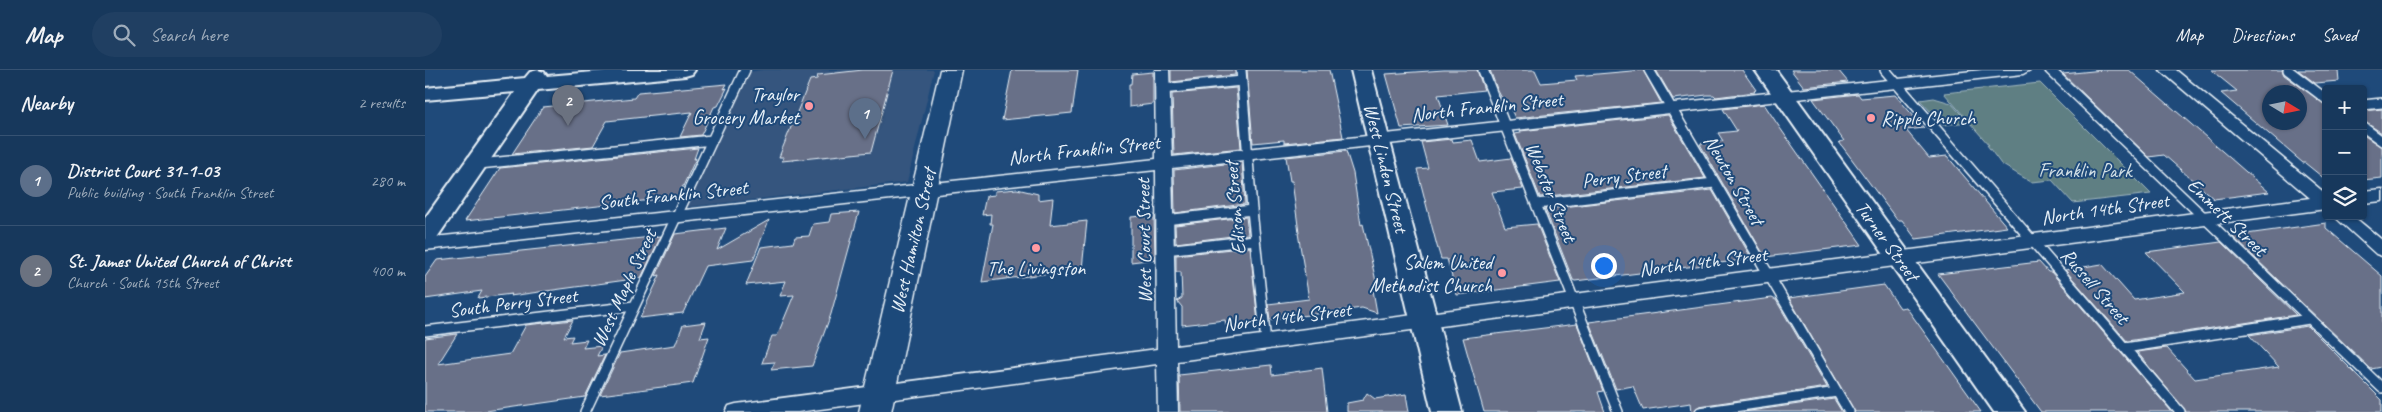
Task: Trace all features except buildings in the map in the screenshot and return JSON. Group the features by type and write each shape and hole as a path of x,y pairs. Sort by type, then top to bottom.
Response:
{"main road":[{"name":"West Hamilton Street","path":"877,403 951,70"}],"street":[{"path":"425,94 536,77 685,70"},
{"name":"West Court Street","path":"1162,70 1168,412"},
{"name":"West Linden Street","path":"1361,70 1447,412"},
{"name":"Turner Street","path":"1765,70 2010,412"},
{"name":"North Franklin Street","path":"925,189 2023,70"},
{"path":"2167,70 2322,200"},
{"path":"425,236 536,77"},
{"name":"South Franklin Street","path":"425,244 925,189"},
{"path":"2367,197 2382,195"},
{"name":"North 14th Street","path":"736,412 877,403 1167,355 2322,203"},
{"path":"2347,220 2382,250"}],"lane":[{"name":"West Maple Street","path":"585,412 745,70"},
{"name":"Edison Street","path":"1241,70 1252,210 1266,342"},
{"name":"Webster Street","path":"1483,70 1618,412"},
{"name":"Newton Street","path":"1649,70 1849,412"},
{"name":"Russell Street","path":"1885,70 2180,412"},
{"name":"Emmett Street","path":"2049,70 2382,388"},
{"path":"2288,70 2322,96"},
{"path":"1162,89 1242,81"},
{"path":"2367,105 2382,103"},
{"path":"2367,130 2382,141"},
{"path":"475,164 712,140"},
{"name":"Perry Street","path":"1537,204 1715,183"},
{"path":"1165,220 1252,210"},
{"path":"1165,250 1255,240"},
{"name":"South Perry Street","path":"425,331 634,306"},
{"path":"2125,348 2309,319"},
{"path":"1700,412 1837,392"}],"shaded area":[{"path":"762,70 934,70 907,182 688,207 687,204 746,77 749,72"}],"green space":[{"name":"Franklin Park","path":"2040,83 2151,194 2073,203 2052,180 2031,182 2001,164 1987,145 1989,145 1944,93"},
{"path":"1934,98 1951,103 1968,122 1943,125 1920,100"}],"place":[{"name":"Traylor Grocery Market","path":"809,106"},
{"name":"Ripple Church","path":"1871,118"},
{"name":"St. James United Church of Christ","path":"568,126"},
{"name":"District Court 31-1-03","path":"865,139"},
{"name":"The Livingston","path":"1036,248"},
{"name":"Salem United Methodist Church","path":"1502,273"}]}
